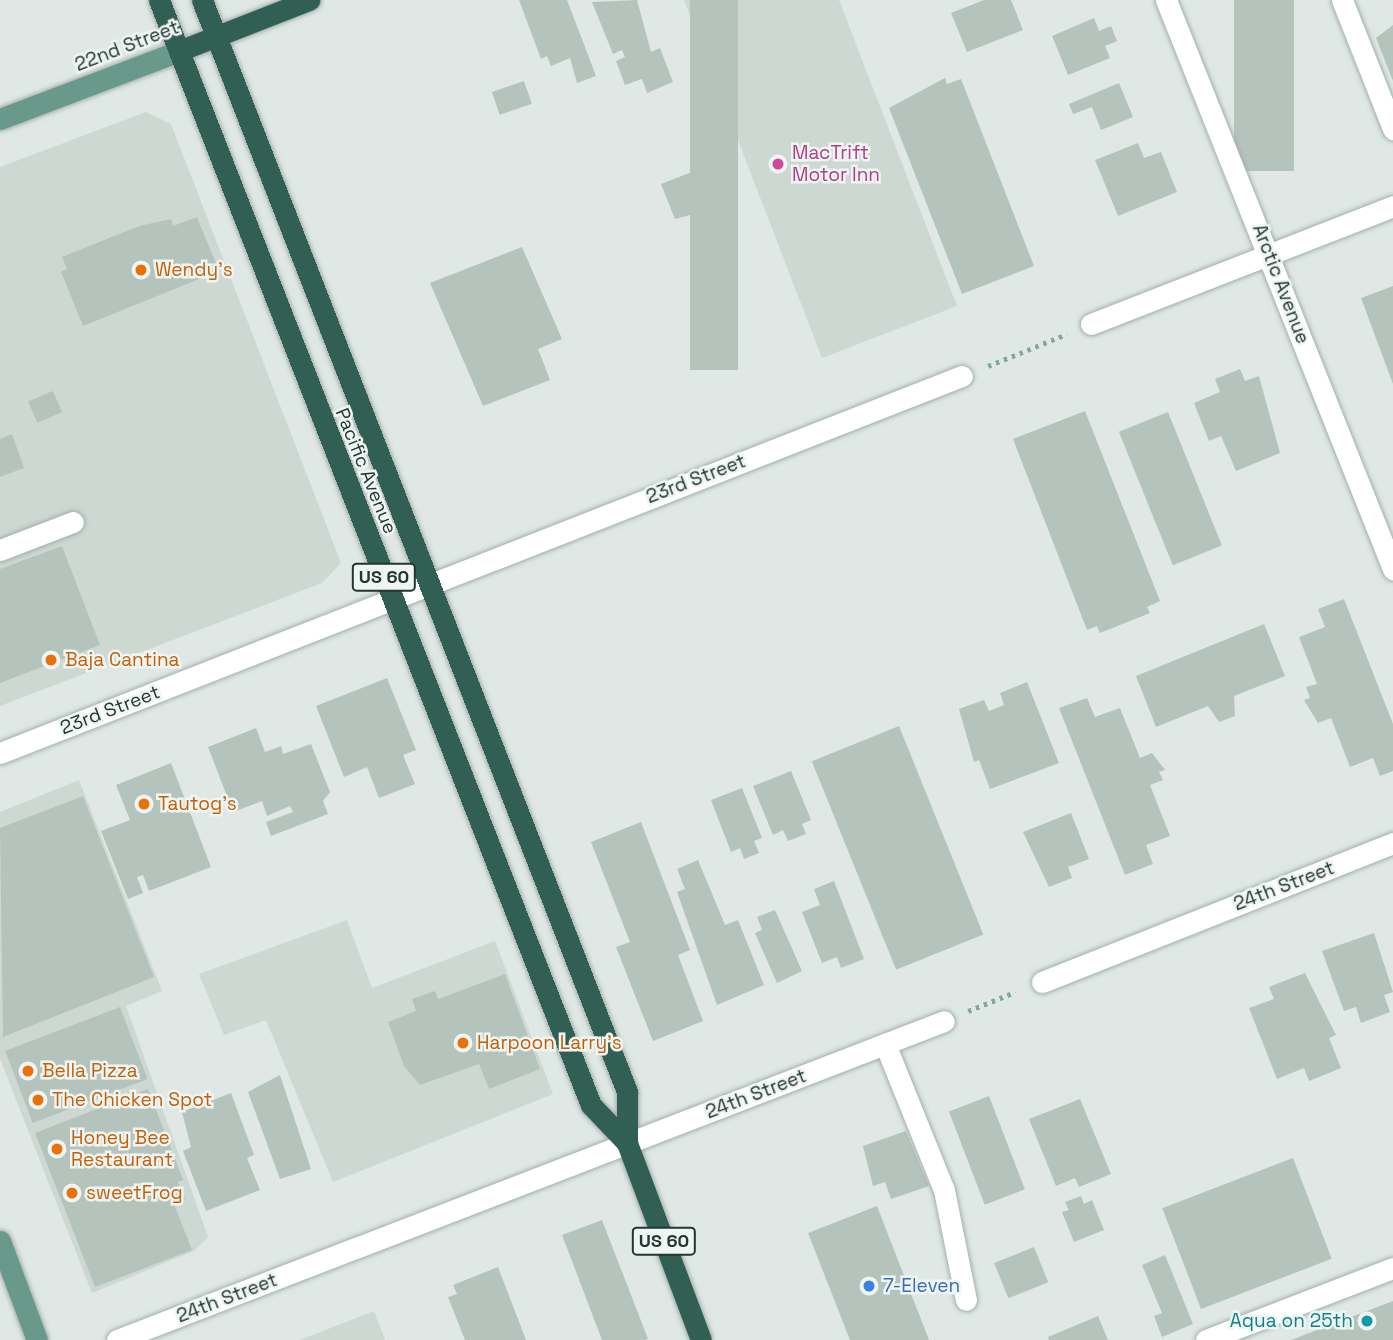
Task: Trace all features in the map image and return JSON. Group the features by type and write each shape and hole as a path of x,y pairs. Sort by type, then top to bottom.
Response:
{"highway":[{"name":"Pacific Avenue","path":"159,0 591,1105 627,1143"},
{"name":"Pacific Avenue","path":"202,0 626,1092 627,1143 701,1340"},
{"name":"22nd Street","path":"179,51 299,2"}],"main road":[{"name":"22nd Street","path":"0,120 179,51"},
{"path":"0,1241 37,1340"}],"street":[{"name":"Arctic Avenue","path":"1166,0 1386,530 1393,569"},
{"path":"1342,0 1393,129"},
{"path":"1091,324 1393,206"},
{"name":"23rd Street","path":"0,753 962,376"},
{"path":"0,550 73,522"},
{"name":"24th Street","path":"1042,982 1393,844"},
{"name":"24th Street","path":"117,1340 944,1021"},
{"path":"885,1044 944,1190 966,1300"},
{"path":"1206,1340 1393,1268"}],"path":[{"path":"962,376 1091,324"},
{"path":"944,1021 1042,982"}],"shaded area":[{"path":"684,0 839,0 957,306 822,358"},
{"path":"146,112 171,124 341,563 322,583 0,706 0,167"},
{"path":"79,780 162,991 126,1006 208,1237 194,1251 92,1293 0,1059 0,812"},
{"path":"347,920 372,988 495,941 553,1094 333,1182 266,1020 224,1035 199,974"},
{"path":"374,1311 385,1340 300,1340"}],"building":[{"path":"519,0 567,0 596,76 577,83 570,58 551,66 547,56 541,59"},
{"path":"637,0 651,52 660,48 673,82 647,93 642,79 625,85 616,61 625,57 622,50 613,54 592,2"},
{"path":"690,0 738,0 738,370 690,370"},
{"path":"984,0 1011,0 1023,30 967,52 951,13"},
{"path":"1234,0 1294,0 1294,171 1234,171"},
{"path":"1094,18 1099,31 1111,26 1117,41 1105,46 1110,58 1068,75 1052,36"},
{"path":"1393,25 1393,81 1376,38"},
{"path":"945,78 947,84 961,79 1034,266 962,294 889,108"},
{"path":"524,81 532,104 500,115 492,92"},
{"path":"1119,83 1133,117 1101,130 1092,107 1073,114 1069,104"},
{"path":"1138,143 1144,158 1161,152 1177,192 1118,216 1095,160"},
{"path":"715,163 731,204 675,219 661,184"},
{"name":"Wendy's","path":"197,217 219,271 83,326 61,272 67,269 62,257 139,226 171,219 173,226"},
{"path":"522,247 562,339 538,349 550,380 483,406 430,283"},
{"path":"1393,286 1393,384 1361,298"},
{"path":"1240,369 1245,381 1259,376 1280,453 1236,471 1221,436 1209,441 1194,403 1220,392 1215,379"},
{"path":"53,391 62,412 37,423 28,402"},
{"path":"1085,411 1160,601 1147,607 1150,613 1100,633 1097,626 1087,630 1013,439"},
{"path":"1168,412 1222,546 1173,565 1119,432"},
{"path":"12,434 24,468 0,477 0,439"},
{"path":"62,546 100,645 0,683 0,569"},
{"path":"1344,599 1393,724 1393,771 1380,776 1373,758 1350,767 1331,718 1318,723 1304,700 1310,698 1306,687 1317,684 1299,637 1325,627 1318,609"},
{"path":"1264,624 1285,676 1234,696 1235,716 1219,722 1208,706 1156,727 1136,676"},
{"path":"387,678 416,750 403,755 415,784 379,798 367,767 344,777 316,706"},
{"path":"1027,682 1059,763 990,789 979,760 974,762 959,709 984,700 989,711 1004,705 1000,693"},
{"path":"1087,698 1095,717 1120,708 1140,758 1152,753 1165,770 1159,772 1163,780 1150,785 1170,836 1146,845 1153,864 1125,875 1059,708"},
{"path":"899,726 983,935 896,970 812,761"},
{"path":"256,728 265,752 281,746 283,754 311,744 330,792 323,801 328,814 271,836 266,822 293,812 290,806 267,816 262,801 233,812 208,747"},
{"path":"171,763 211,867 149,891 143,875 137,877 143,893 128,899 101,831 130,820 116,785"},
{"path":"791,771 811,820 802,824 806,834 788,841 783,830 773,835 753,786"},
{"path":"742,788 762,838 754,841 759,853 744,859 740,848 731,852 711,800"},
{"path":"83,796 154,977 3,1037 0,828"},
{"path":"1071,813 1089,859 1068,867 1072,878 1049,887 1023,832"},
{"path":"641,822 690,950 678,955 703,1021 653,1041 616,947 630,942 591,842"},
{"path":"698,860 725,925 738,920 764,985 717,1005 677,892 685,889 677,869"},
{"path":"834,881 864,959 841,968 837,957 822,963 802,912 820,905 814,889"},
{"path":"775,910 802,971 777,983 755,933 762,930 757,917"},
{"path":"1374,933 1393,992 1384,995 1390,1012 1361,1023 1356,1007 1344,1011 1322,951"},
{"path":"1305,973 1336,1035 1329,1038 1341,1068 1309,1081 1304,1068 1277,1079 1249,1008 1274,999 1269,987"},
{"name":"Harpoon Larry's","path":"505,974 540,1069 489,1089 479,1064 420,1085 404,1066 388,1022 416,1011 412,999 435,991 438,999"},
{"path":"120,1007 148,1079 33,1123 5,1051"},
{"path":"280,1075 311,1169 280,1179 248,1092"},
{"path":"148,1089 183,1180 178,1182 185,1200 174,1204 192,1250 95,1287 35,1133"},
{"path":"231,1093 254,1155 247,1158 260,1190 206,1211 183,1151 191,1147 182,1112"},
{"path":"989,1096 1025,1189 985,1205 949,1111"},
{"path":"1080,1099 1111,1174 1079,1187 1075,1178 1056,1186 1029,1119"},
{"path":"906,1131 929,1186 891,1199 885,1182 873,1186 863,1146"},
{"path":"1293,1158 1332,1259 1201,1309 1162,1208"},
{"path":"1081,1196 1084,1204 1092,1200 1104,1230 1074,1242 1062,1212 1069,1210 1065,1202"},
{"name":"7-Eleven","path":"877,1206 929,1340 850,1340 808,1233"},
{"path":"602,1220 648,1339 602,1340 562,1235"},
{"path":"1034,1247 1048,1282 1008,1298 994,1263"},
{"path":"1165,1255 1193,1324 1162,1337 1154,1316 1162,1313 1142,1265"},
{"path":"498,1267 526,1340 465,1340 448,1297 457,1294 453,1285"},
{"name":"Aqua on 25th","path":"1393,1301 1393,1340 1291,1340"},
{"path":"1098,1316 1108,1340 1049,1340 1048,1337"}],"place":[{"name":"MacTrift Motor Inn","path":"778,164"},
{"name":"Wendy's","path":"141,270"},
{"name":"Baja Cantina","path":"51,660"},
{"name":"Tautog's","path":"144,804"},
{"name":"Harpoon Larry's","path":"463,1043"},
{"name":"Bella Pizza","path":"28,1071"},
{"name":"The Chicken Spot","path":"38,1100"},
{"name":"Honey Bee Restaurant","path":"57,1149"},
{"name":"sweetFrog","path":"72,1193"},
{"name":"7-Eleven","path":"869,1286"},
{"name":"Aqua on 25th","path":"1367,1321"}]}
